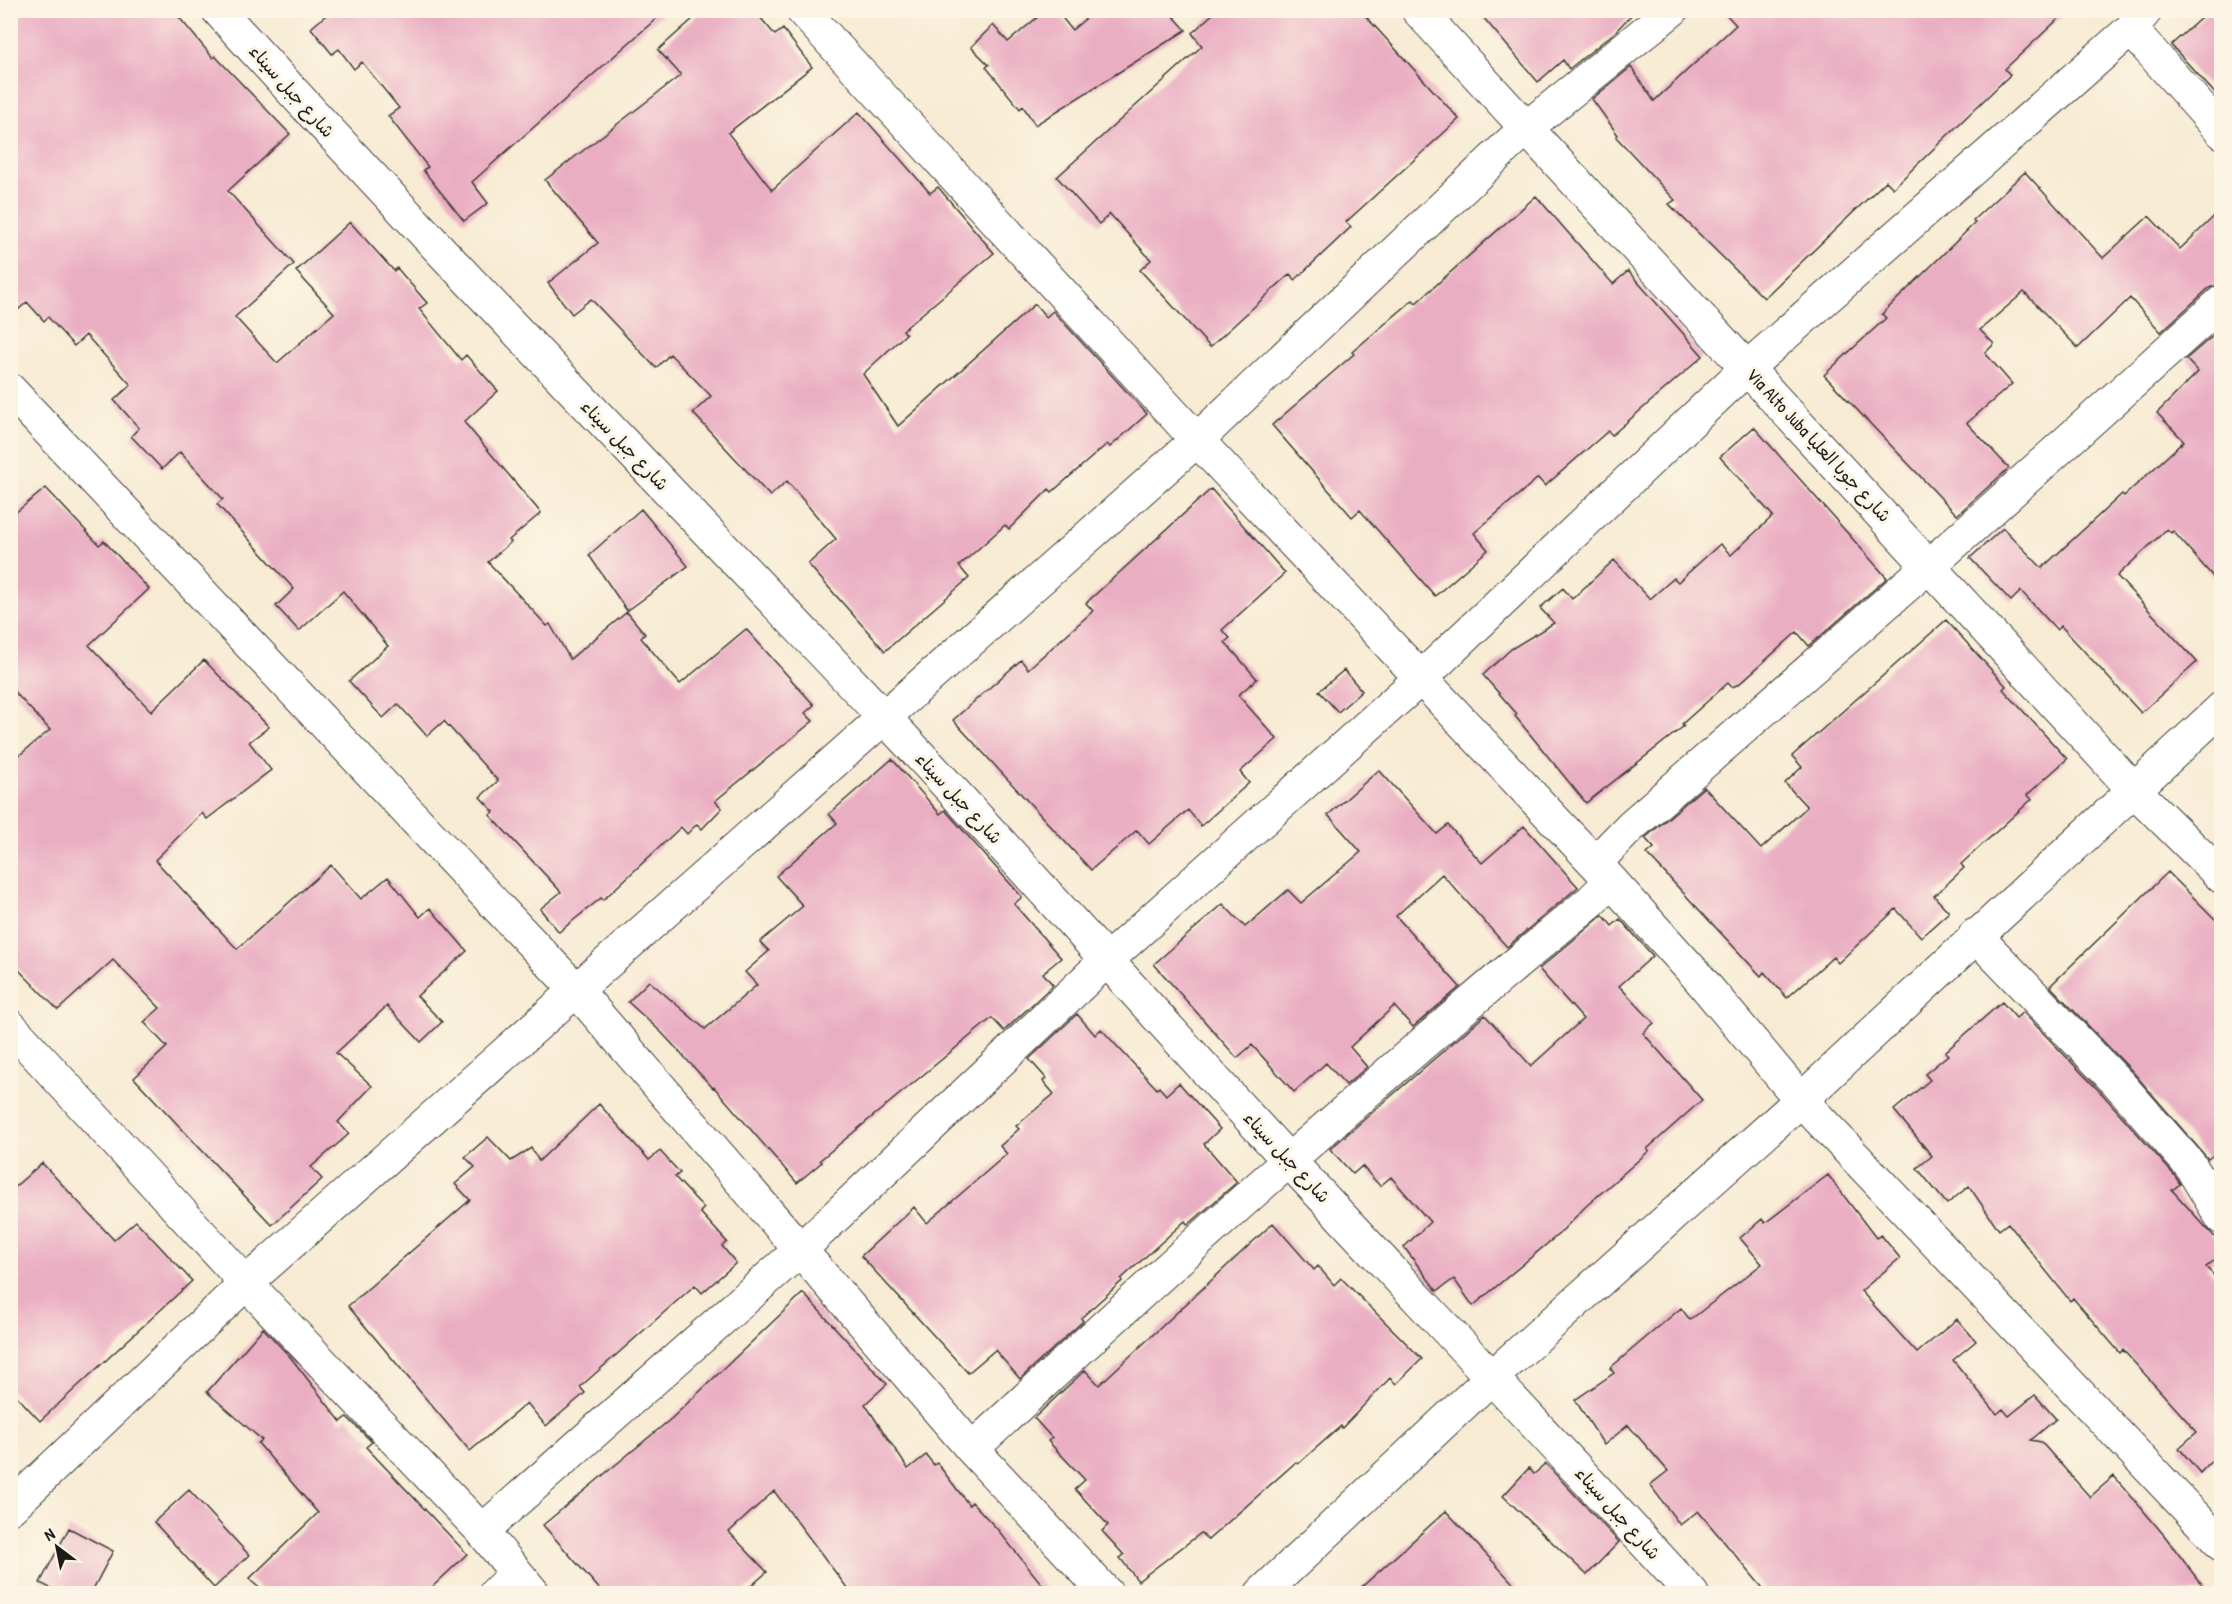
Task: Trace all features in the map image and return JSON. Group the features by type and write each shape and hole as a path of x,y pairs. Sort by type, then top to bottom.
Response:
{"street":[{"name":"شارع جبل سيناء","path":"218,10 388,197 884,717 1108,958 1290,1161 1493,1376 1692,1593"},
{"path":"802,10 1197,440 1603,872 1802,1100 2222,1545"},
{"name":"Via Alto Juba شارع جوبا العليا","path":"1418,10 1525,129 1930,565 2134,790 2222,877"},
{"path":"10,1508 246,1283 1197,440 1525,129 1672,10"},
{"path":"482,1531 800,1250 1108,958 1421,678 1748,367 2136,17 2222,132"},
{"path":"972,1449 1110,1320 1444,1024 1591,901 1603,872 1631,826 1930,565 2222,302"},
{"path":"10,390 577,991 972,1449 1107,1593"},
{"path":"1261,1593 1493,1376 1802,1100 1975,935 2222,708"},
{"path":"1975,935 2119,1084 2190,1165 2222,1218"},
{"path":"10,1026 246,1283 482,1531 515,1587"}],"building":[{"path":"10,10 173,10 213,58 215,56 290,134 228,191 294,264 235,317 277,363 334,313 296,271 350,222 394,271 397,268 427,303 419,309 461,360 466,355 498,391 464,422 541,513 509,540 511,542 488,562 547,626 550,624 570,659 627,612 645,634 641,638 680,684 746,629 814,705 805,713 813,721 715,801 722,808 702,829 697,824 687,834 681,827 603,900 601,898 559,932 540,909 561,892 490,815 494,812 480,797 498,781 444,721 427,736 398,704 383,718 349,681 388,646 343,591 299,631 276,606 294,589 217,504 223,499 180,452 162,469 131,436 139,428 114,400 131,385 86,335 74,346 48,317 44,321 27,302 10,317"},
{"path":"332,10 666,10 472,182 488,203 464,221 423,170 428,167 388,116 399,108 362,62 354,69 339,49 332,54 311,28"},
{"path":"703,10 754,10 775,35 783,29 812,67 728,133 772,190 859,112 930,193 938,187 994,253 903,330 906,334 863,374 898,426 1035,304 1046,317 1053,311 1147,414 1110,447 1107,444 1052,492 1049,489 1009,529 1005,525 959,566 969,578 885,651 808,564 836,539 787,481 770,496 693,413 711,396 670,354 656,368 591,299 572,314 548,283 598,243 545,180 681,75 658,50"},
{"path":"1046,10 1056,10 1072,30 1096,10 1168,10 1186,30 1035,125 1023,106 1020,109 986,67 989,65 971,47 993,25 1008,42"},
{"path":"1217,10 1360,10 1459,119 1346,222 1351,227 1295,280 1290,274 1210,347 1140,270 1151,260 1110,214 1099,224 1057,177 1202,46 1192,33"},
{"path":"1477,10 1636,10 1614,33 1569,69 1563,60 1538,82"},
{"path":"1722,10 2068,10 2005,69 2010,75 1893,188 1886,181 1764,298 1669,204 1675,200 1616,137 1618,135 1592,99 1631,67 1654,101 1736,25"},
{"path":"2210,10 2222,10 2222,101 2171,45"},
{"path":"2025,172 2103,258 2149,216 2180,249 2222,209 2222,284 2209,288 2161,332 2130,298 2078,348 2024,292 1980,330 1994,344 1985,353 2012,384 1967,423 2009,468 1957,515 1824,375 1886,318 1882,314 1975,223 1973,220"},
{"path":"1536,196 1613,284 1628,271 1703,356 1612,435 1608,431 1545,486 1538,478 1474,533 1488,550 1435,596 1360,510 1352,517 1272,425 1354,354 1352,352 1413,300 1416,303"},
{"path":"2222,328 2222,587 2173,531 2171,533 2167,529 2117,576 2197,662 2141,713 2061,626 2057,630 2021,591 2011,601 1970,558 2003,528 2042,568 2122,494 2124,496 2184,441 2157,413 2198,372 2186,359"},
{"path":"1754,427 1887,578 1809,646 1797,632 1739,684 1732,687 1728,683 1682,724 1684,726 1586,803 1515,716 1517,714 1483,675 1511,649 1554,623 1540,608 1563,588 1572,599 1614,560 1650,599 1674,578 1678,582 1720,544 1731,555 1773,516 1720,457"},
{"path":"46,488 99,545 104,541 149,589 89,645 151,711 204,660 269,727 249,742 271,770 207,819 202,813 155,860 237,949 331,865 361,899 388,877 420,917 430,908 467,951 417,996 442,1022 421,1042 387,1006 336,1053 372,1086 338,1122 349,1134 311,1167 322,1179 272,1225 134,1078 167,1047 144,1022 160,1008 113,960 58,1010 10,961 10,763 50,730 10,687 10,517"},
{"path":"1211,489 1285,573 1222,630 1230,638 1225,642 1257,679 1238,695 1277,739 1240,772 1249,783 1201,826 1188,810 1149,844 1137,830 1091,870 953,720 1021,660 1028,669 1093,611 1086,603"},
{"path":"641,509 688,566 627,611 589,555"},
{"path":"1946,620 2006,686 2003,689 2067,759 2027,795 2032,799 1961,864 1964,868 1934,896 1949,912 1921,937 1896,909 1838,963 1833,957 1787,998 1764,972 1761,976 1647,854 1654,848 1645,838 1704,787 1761,849 1807,807 1785,783 1802,767 1792,756"},
{"path":"1344,670 1362,691 1338,712 1319,691"},
{"path":"892,759 940,814 945,810 1022,897 1014,904 1061,958 1043,973 1053,985 1004,1031 992,1018 820,1160 822,1162 797,1183 714,1087 661,1032 628,1002 649,981 705,1029 757,985 745,972 769,951 760,942 803,906 776,876 837,823 829,814"},
{"path":"1379,770 1437,834 1448,825 1482,863 1524,826 1578,887 1507,947 1442,874 1396,916 1460,987 1413,1027 1394,1006 1350,1047 1367,1067 1346,1085 1326,1063 1294,1092 1252,1045 1237,1058 1154,964 1223,904 1245,927 1288,890 1301,903 1361,852 1328,815"},
{"path":"2168,872 2222,926 2222,1148 2208,1159 2132,1071 2050,986"},
{"path":"1603,915 1612,926 1620,919 1653,956 1619,986 1654,1023 1643,1033 1702,1100 1647,1149 1649,1151 1585,1207 1560,1233 1473,1306 1454,1279 1437,1291 1404,1247 1430,1222 1391,1177 1380,1186 1362,1166 1353,1174 1330,1149 1485,1015 1531,1066 1583,1019 1539,969"},
{"path":"2002,1002 2016,1018 2023,1012 2105,1097 2175,1176 2180,1184 2172,1190 2222,1245 2222,1254 2206,1267 2222,1284 2222,1460 2217,1455 2200,1473 2179,1448 2197,1432 2123,1350 2120,1353 2073,1298 2070,1301 2008,1223 1999,1230 1969,1186 1947,1204 1917,1168 1932,1156 1894,1110 1930,1080 1925,1074 1948,1055 1945,1052"},
{"path":"1077,1014 1095,1035 1101,1029 1157,1089 1159,1087 1166,1095 1179,1083 1220,1129 1204,1144 1237,1182 1188,1225 1185,1221 1121,1279 1122,1281 1081,1318 1083,1321 1020,1379 995,1350 968,1373 861,1256 914,1207 927,1223 1007,1154 1000,1146 1019,1129 1016,1126 1054,1094 1043,1081 1046,1078 1029,1059"},
{"path":"599,1104 649,1160 660,1151 680,1173 675,1177 704,1208 700,1212 727,1242 722,1246 736,1263 702,1293 695,1285 580,1387 585,1393 546,1426 527,1403 470,1451 348,1306 470,1200 455,1184 475,1167 465,1157 488,1137 511,1161 531,1148 539,1161"},
{"path":"42,1163 114,1240 136,1221 192,1281 40,1421 10,1389 10,1191"},
{"path":"1828,1175 1876,1238 1881,1235 1900,1258 1861,1291 1917,1353 1957,1319 1976,1341 1953,1360 1997,1414 2003,1409 2009,1416 2035,1395 2056,1419 2031,1440 2041,1442 2090,1497 2114,1476 2164,1535 2208,1593 1767,1593 1698,1511 1680,1525 1650,1485 1668,1471 1628,1425 1604,1445 1575,1400 1614,1373 1610,1368 1681,1308 1690,1320 1762,1264 1740,1238 1762,1219 1765,1223"},
{"path":"1273,1223 1314,1270 1318,1266 1334,1285 1341,1278 1422,1359 1396,1384 1390,1378 1342,1428 1341,1426 1298,1464 1296,1462 1208,1540 1201,1533 1138,1581 1120,1558 1124,1555 1102,1531 1108,1525 1075,1489 1085,1480 1048,1441 1052,1438 1034,1418 1085,1370 1099,1385"},
{"path":"803,1293 887,1384 865,1404 908,1469 926,1455 934,1465 937,1463 969,1505 972,1502 998,1530 1049,1593 851,1593 774,1491 729,1532 767,1572 743,1593 603,1593 543,1525 672,1418"},
{"path":"263,1328 291,1358 341,1422 347,1417 372,1442 366,1447 467,1554 426,1593 265,1593 249,1579 318,1513 258,1443 262,1440 207,1392"},
{"path":"1546,1464 1619,1542 1587,1575 1503,1496 1529,1468 1534,1474"},
{"path":"189,1490 249,1555 214,1588 154,1522"},
{"path":"1446,1511 1522,1593 1355,1593"},
{"path":"69,1528 113,1551 91,1593 60,1593 40,1583"}]}
